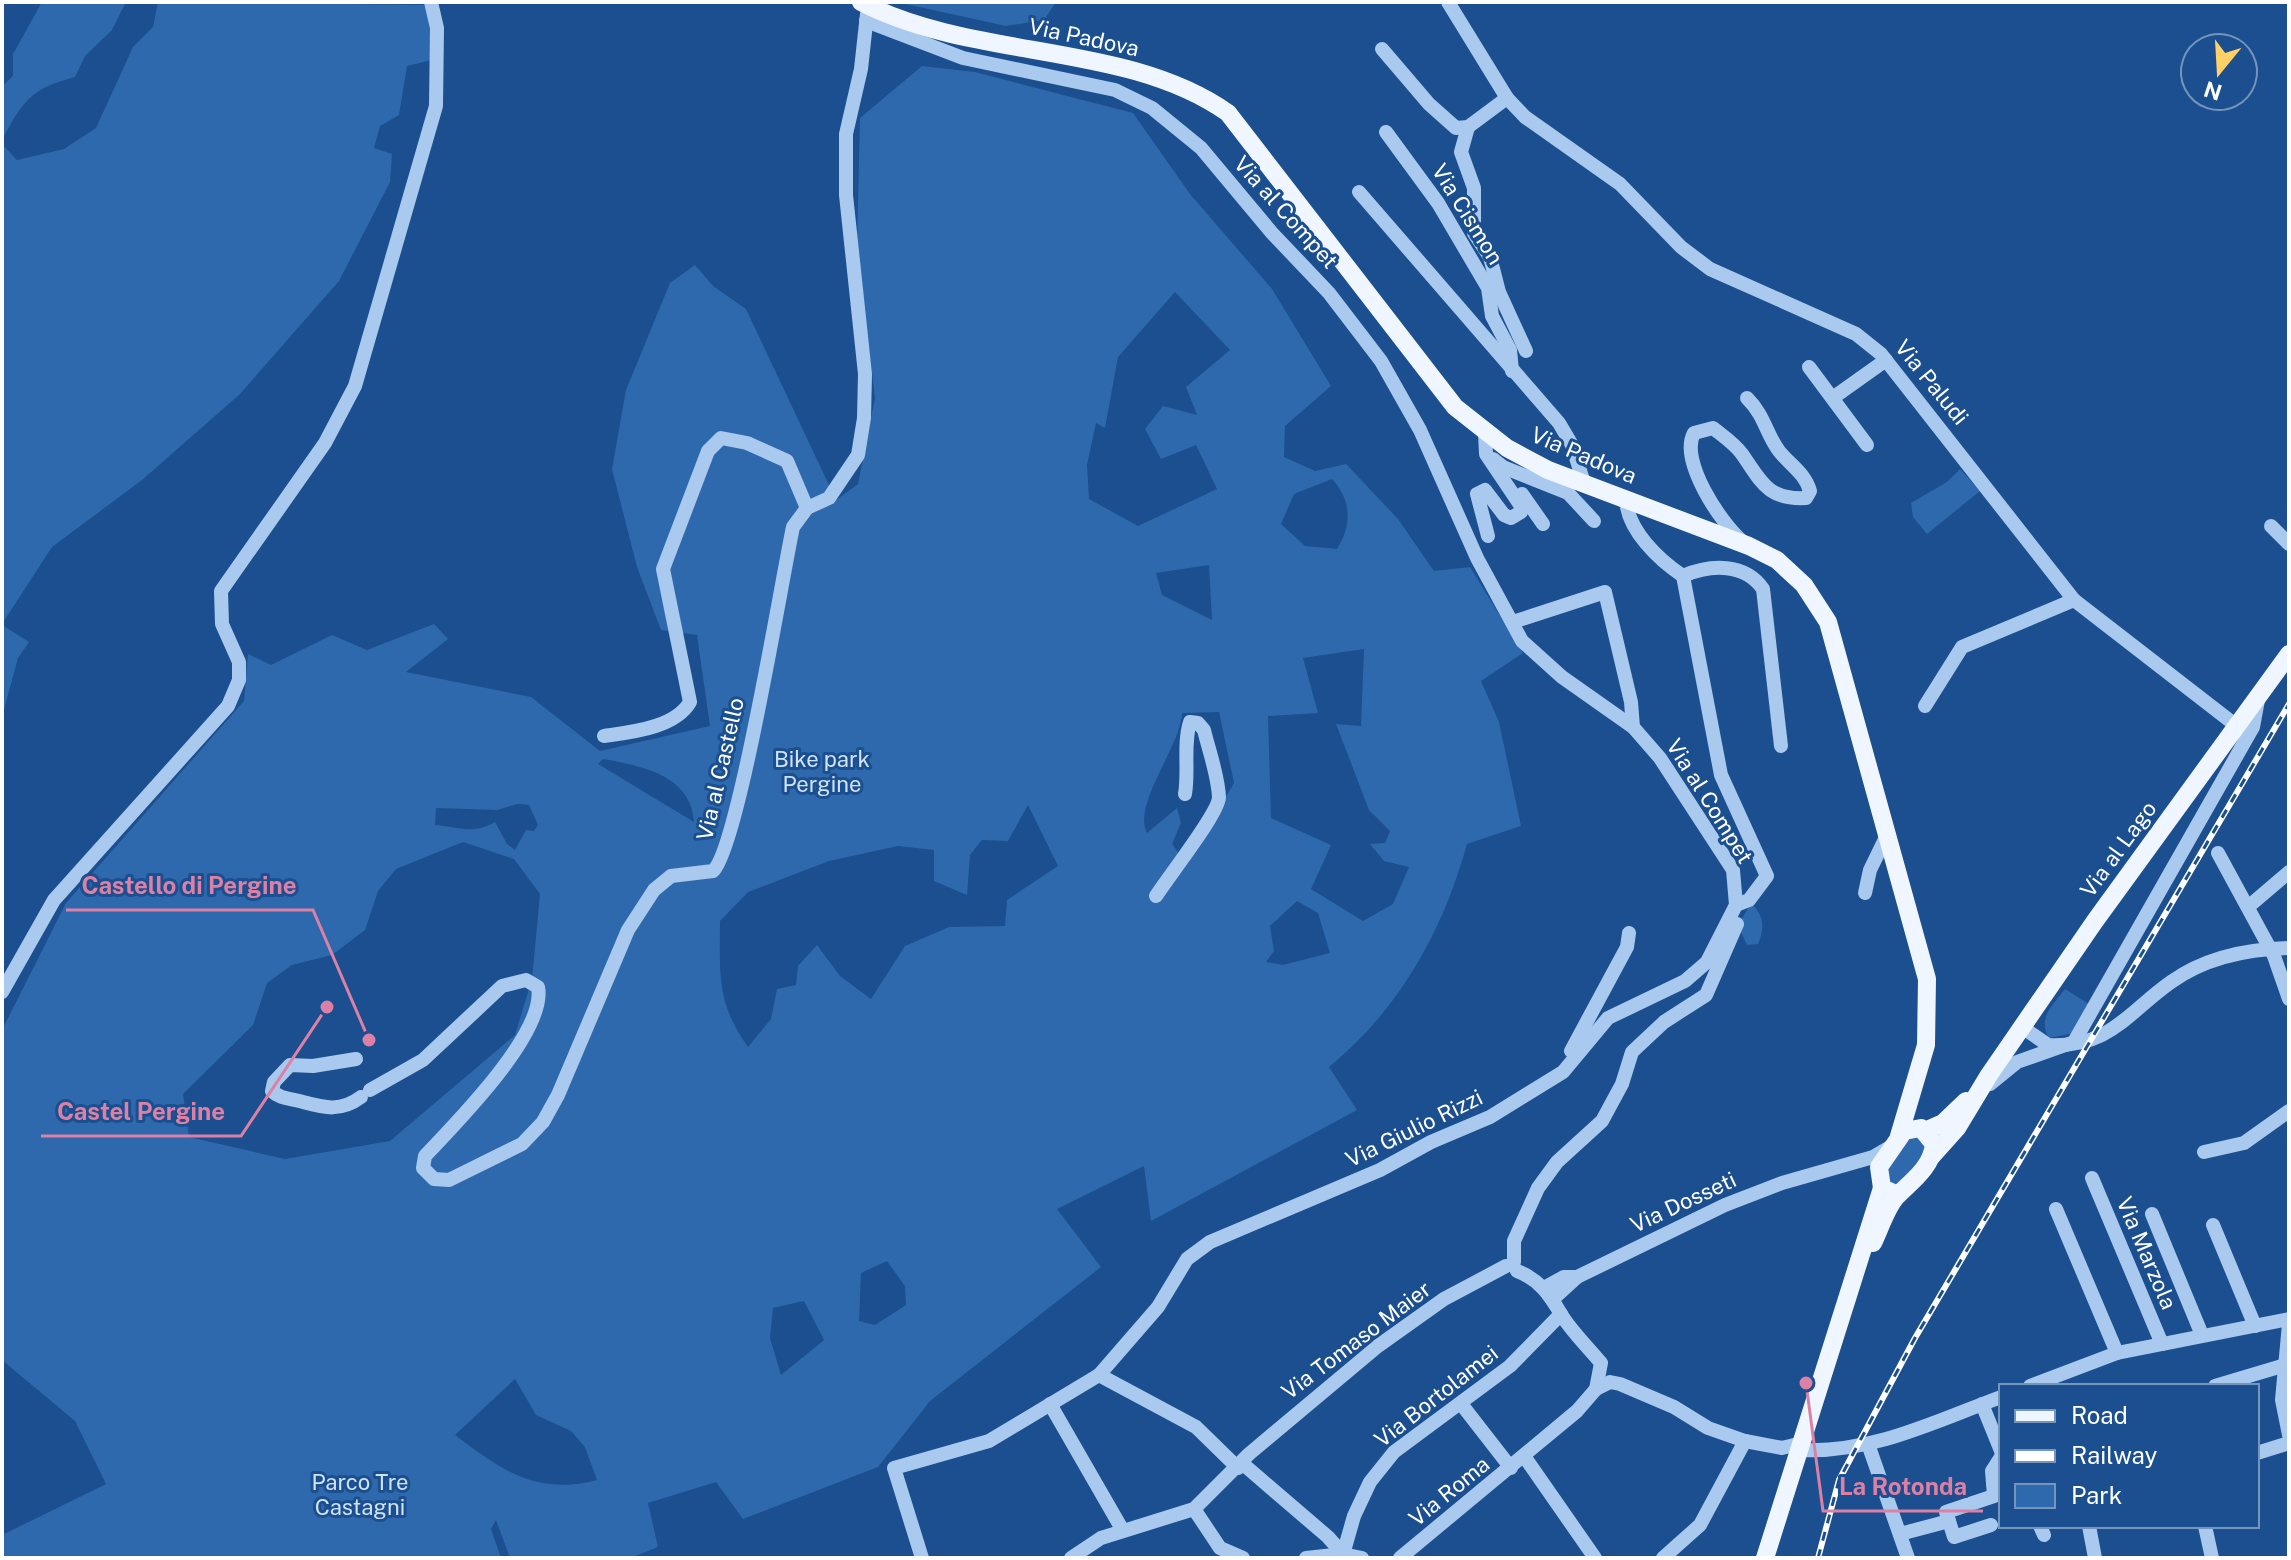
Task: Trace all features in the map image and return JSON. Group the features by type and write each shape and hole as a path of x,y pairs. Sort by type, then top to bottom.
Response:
{"main road":[{"name":"Via Padova","path":"865,9 944,34 1163,78 1210,100 1228,113 1255,145 1455,407 1485,433 1525,459 1749,546 1777,560 1804,585 1828,622 1889,832 1927,979 1926,1045 1911,1102 1879,1167 1886,1188"},
{"name":"Via al Lago","path":"1989,1075 2139,860 2289,654"},
{"path":"1765,1558 1795,1450 1886,1188 1909,1189 1931,1157 1957,1128 1989,1075"},
{"path":"1894,1141 1953,1116 1989,1075"},
{"name":"Via Padova","path":"1911,1102 1922,1129 1934,1144 1931,1157"}],"street":[{"path":"2,992 54,900 228,706 239,680 239,662 222,624 221,591 325,443 355,386 436,106 437,28 431,2"},
{"name":"Via Paludi","path":"1448,2 1507,98 1525,117 1620,184 1681,247 1710,269 1856,334 1886,360 2074,600 2238,727"},
{"name":"Via al Castello","path":"356,1059 313,1066 290,1065 272,1085 274,1093 331,1109 344,1106 366,1089 423,1060 502,986 526,980 538,987 540,999 531,1023 514,1051 425,1156 424,1172 441,1181 465,1174 522,1144 543,1122 558,1095 612,964 636,916 654,890 671,876 713,871 725,851 793,527 807,508 829,498 858,455 864,418 865,374 846,180 846,134 861,69 865,9"},
{"name":"Via al Compet","path":"865,9 963,58 1115,90 1152,108 1201,148 1272,233 1329,293 1381,361 1420,430 1500,605 1522,641 1562,677 1633,727 1660,758 1733,870 1736,905 1741,913 1706,995 1664,1022 1632,1052 1622,1084 1602,1121 1557,1162 1538,1188 1514,1241 1512,1266"},
{"path":"1382,49 1444,119 1456,128 1468,127 1507,98"},
{"path":"1468,127 1461,152 1474,188 1474,233 1490,257 1499,292 1526,351"},
{"name":"Via Cismon","path":"1386,132 1438,203 1488,288 1492,316 1510,350 1512,371"},
{"name":"Via Cismon","path":"1359,192 1559,423 1572,445 1584,483"},
{"path":"1834,397 1886,360"},
{"path":"1809,367 1867,445"},
{"path":"1747,398 1762,413 1777,449 1807,482 1810,491 1806,498 1770,492 1760,483 1740,451 1713,428 1694,433 1688,443 1691,456 1717,514 1749,546"},
{"path":"1485,433 1486,454 1521,506 1521,512 1511,518 1504,515 1485,490 1477,494 1488,536"},
{"path":"604,736 646,729 685,710 690,702 663,569 708,451 721,438 747,443 787,461 807,508"},
{"path":"1486,454 1503,467 1568,493 1594,521"},
{"path":"1503,467 1543,524"},
{"path":"1626,499 1626,511 1657,558 1683,576 1721,775 1767,876 1749,900 1736,905"},
{"path":"2271,526 2289,544"},
{"path":"1683,576 1696,570 1737,568 1755,577 1763,589 1781,746"},
{"path":"1513,622 1605,592 1631,702 1633,727"},
{"path":"1925,706 1962,647 2074,600"},
{"path":"2074,1042 2253,727 2258,700"},
{"path":"1156,896 1191,842 1211,821 1219,800 1204,730 1198,723 1190,722 1187,732 1189,773 1185,794"},
{"path":"1865,893 1870,870 1889,832"},
{"path":"2218,853 2270,948 2289,999"},
{"path":"2248,907 2289,872"},
{"name":"Via Giulio Rizzi","path":"922,1558 894,1468 989,1441 1099,1375 1158,1307 1187,1259 1210,1242 1380,1170 1431,1142 1490,1117 1563,1072 1608,1018 1685,981 1707,962 1736,905"},
{"path":"1571,1060 1571,1048 1627,947 1629,933"},
{"path":"1976,1099 2008,1068 2074,1042 2111,1033 2171,982 2203,964 2235,952 2289,948"},
{"path":"2019,1030 2043,1044 2074,1042"},
{"path":"2019,1030 2020,1045 2039,1055"},
{"path":"2204,1152 2244,1143 2289,1111"},
{"name":"Via Dosseti","path":"1549,1293 1725,1205 1873,1157 1894,1141"},
{"path":"1840,1166 1862,1169 1886,1188"},
{"name":"Via Marzola","path":"2092,1178 2162,1344"},
{"path":"2056,1209 2117,1353"},
{"name":"Via Marzola","path":"2152,1214 2202,1335"},
{"path":"2213,1225 2255,1326"},
{"path":"1512,1266 1532,1277 1549,1293 1561,1314 1601,1363 1596,1389"},
{"name":"Via Tomaso Maier","path":"1194,1509 1241,1466 1249,1454 1325,1387 1378,1346 1444,1299 1512,1266"},
{"name":"Via Bortolamei","path":"1342,1556 1370,1482 1394,1452 1462,1405 1537,1342 1561,1314"},
{"path":"2289,1321 2282,1366 2282,1400 2289,1435"},
{"name":"Via Marzola","path":"2035,1384 2117,1353 2289,1321"},
{"path":"2222,1384 2282,1366"},
{"path":"1099,1375 1196,1427 1328,1537 1342,1556"},
{"path":"1596,1389 1610,1382 1674,1407 1708,1428 1745,1441 1795,1450 1834,1450 1868,1444 1925,1427 1999,1398"},
{"name":"Via Roma","path":"1400,1558 1511,1468 1577,1411 1596,1389"},
{"path":"1050,1404 1122,1529"},
{"path":"1982,1404 1999,1449"},
{"path":"1462,1405 1511,1468"},
{"path":"1663,1558 1700,1525 1745,1441"},
{"path":"2259,1452 2289,1443"},
{"path":"1868,1444 1908,1558"},
{"path":"1524,1456 1595,1558"},
{"path":"1991,1525 1954,1537 1946,1512 1994,1496 1996,1488 1992,1471 1999,1458"},
{"path":"1071,1558 1101,1538 1122,1529 1194,1509 1220,1548 1243,1558"},
{"path":"1900,1534 1949,1521"},
{"path":"2089,1528 2095,1558"},
{"path":"2205,1528 2212,1558"},
{"path":"1206,1558 1220,1548"},
{"path":"1307,1558 1362,1558"}],"green space":[{"path":"42,2 126,2 112,30 85,56 75,77 48,86 30,98 2,140 2,86 13,76 13,54"},
{"path":"158,2 431,5 432,60 407,66 399,115 380,126 374,148 392,154 390,182 339,281 240,394 142,480 52,547 2,624 2,144 17,160 64,149 96,128 133,47 153,27"},
{"path":"1056,2 1044,20 1006,26 901,3"},
{"path":"922,66 975,72 1133,113 1190,194 1272,289 1331,386 1285,426 1284,457 1315,471 1346,464 1398,519 1434,571 1470,567 1523,653 1481,681 1499,722 1521,826 1467,844 1445,908 1415,967 1377,1020 1329,1067 1357,1110 1151,1221 1144,1166 1057,1209 1101,1267 930,1401 878,1467 743,1519 716,1482 648,1503 658,1547 630,1558 510,1558 496,1520 491,1529 501,1558 2,1558 2,1535 106,1484 75,1421 2,1360 2,1030 66,903 244,701 248,654 271,665 332,635 367,650 434,624 448,639 406,672 531,697 600,751 710,726 697,635 661,630 637,567 612,469 626,390 670,283 695,265 713,286 746,309 836,500 858,484 875,398 857,246 860,118","holes":["1175,292 1230,350 1186,387 1197,415 1163,406 1145,429 1161,459 1196,445 1217,489 1138,526 1089,499 1087,465 1096,423 1105,428 1118,357","1332,479 1339,487 1348,513 1342,540 1337,549 1305,546 1281,524 1294,494","1209,565 1212,620 1162,595 1156,573","1364,649 1361,726 1336,724 1369,810 1390,831 1385,843 1370,844 1384,861 1409,867 1393,904 1363,921 1311,889 1331,845 1271,818 1268,716 1318,713 1303,658","1219,712 1234,783 1200,841 1179,853 1172,844 1181,823 1177,808 1147,833 1144,821 1151,791 1174,742 1182,713","603,759 633,765 674,783 691,806 694,822 598,764","518,804 529,805 538,825 534,831 526,830 515,850 507,844 495,822 472,829 435,825 436,808 497,810","1028,805 1058,866 1007,900 1005,926 949,927 905,946 871,999 840,976 817,945 798,966 796,985 777,989 771,1019 748,1047 725,1001 720,957 720,921 748,892 829,861 898,846 934,850 934,881 967,895 970,855 982,840 1008,841","463,842 514,859 540,894 532,979 515,1035 390,1141 285,1159 189,1137 183,1094 253,1025 267,983 292,965 332,955 365,930 378,891 396,869","1297,901 1318,913 1330,953 1283,965 1266,962 1274,951 1270,926","887,1261 905,1286 906,1305 875,1325 859,1321 861,1273","804,1301 824,1340 781,1375 770,1338 773,1308","515,1379 536,1415 571,1431 585,1447 597,1480 555,1485 537,1482 504,1469 455,1435"]},
{"path":"1960,469 1980,491 1927,534 1913,517 1911,503 1947,482"},
{"path":"2,625 29,642 18,658 2,717"},
{"path":"1751,903 1761,917 1762,932 1758,944 1747,945 1738,926"},
{"path":"2065,989 2089,1004 2074,1033 2049,1038 2046,1018"},
{"path":"1908,1138 1923,1139 1927,1151 1903,1185 1890,1185 1888,1172 1892,1160"}],"railway":[{"path":"1818,1558 1839,1480 1915,1338 2289,704"}],"place":[{"name":"Castel Pergine","path":"327,1007"},
{"name":"Castello di Pergine","path":"369,1040"},
{"name":"La Rotonda","path":"1806,1383"}],"park label":[{"name":"Bike park Pergine","path":"822,772"},
{"name":"Parco Tre Castagni","path":"360,1494"}]}
